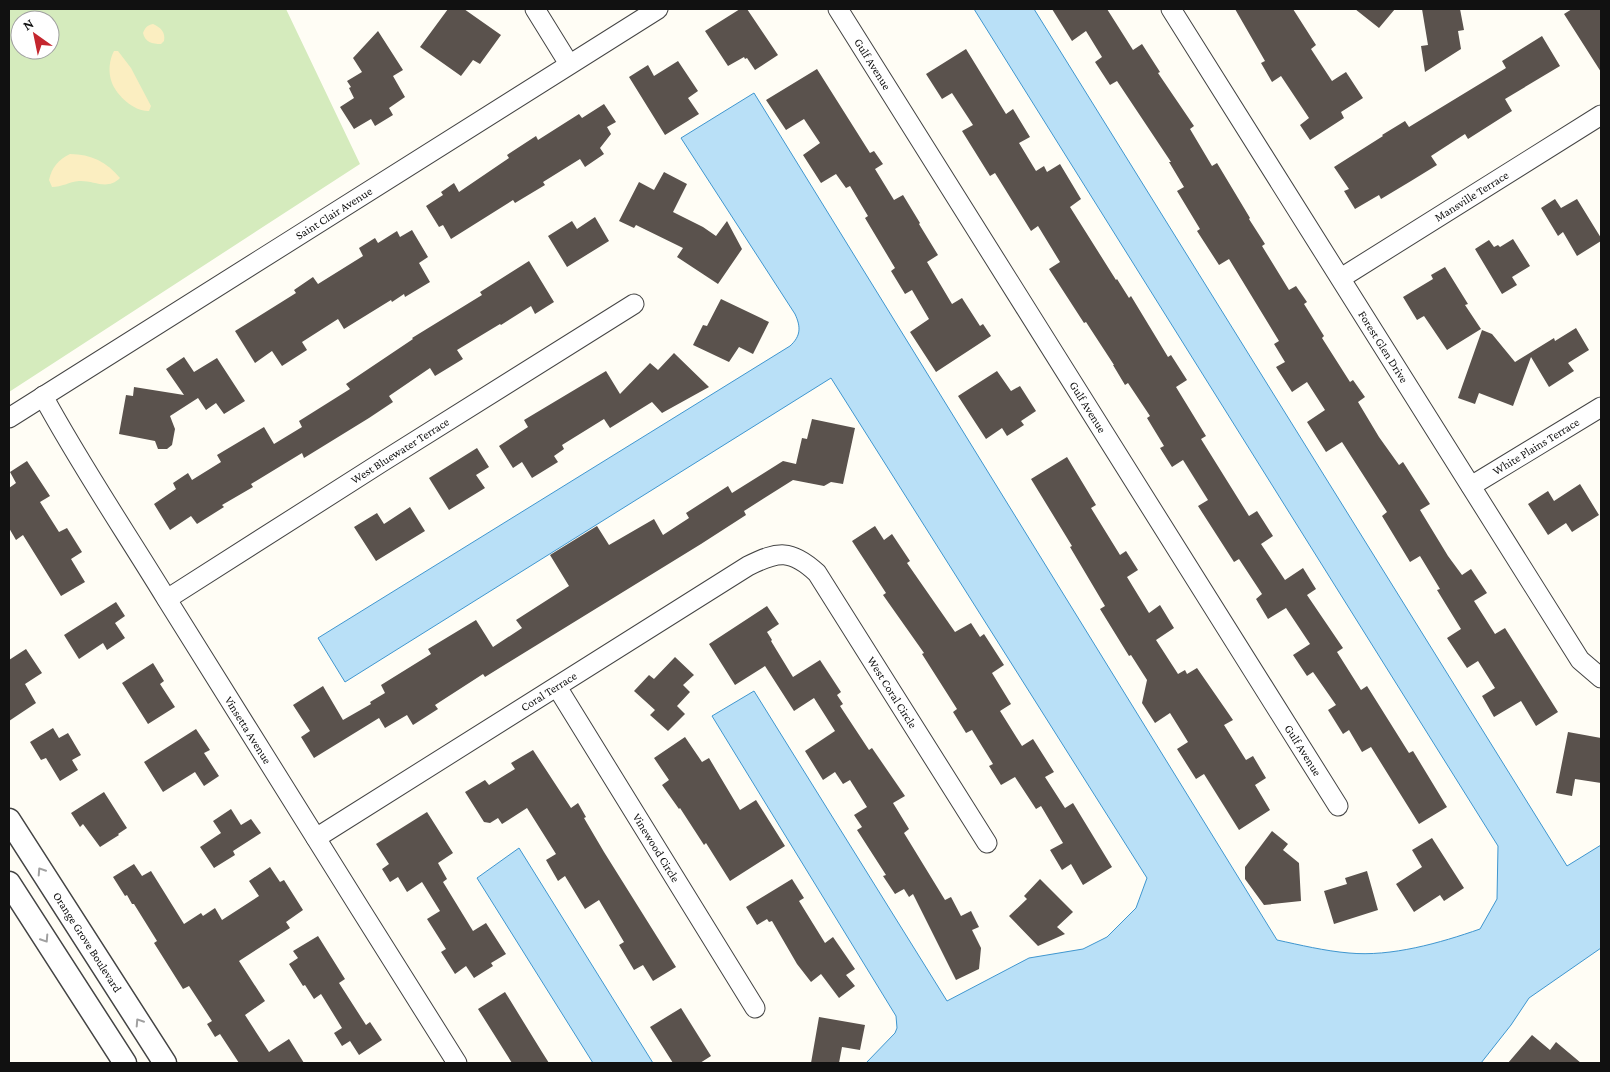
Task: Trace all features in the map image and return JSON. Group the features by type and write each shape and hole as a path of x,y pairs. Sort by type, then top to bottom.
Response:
{"street":[{"path":"535,9 569,64"},
{"name":"Saint Clair Avenue","path":"9,418 658,9"},
{"name":"Gulf Avenue","path":"838,9 1338,806"},
{"name":"Forest Glen Drive","path":"1171,9 1580,660 1601,678"},
{"name":"Mansville Terrace","path":"1341,278 1601,115"},
{"name":"West Bluewater Terrace","path":"167,599 634,304"},
{"name":"Vinsetta Avenue","path":"43,396 66,439 457,1063"},
{"name":"White Plains Terrace","path":"1471,486 1601,406"},
{"name":"Coral Terrace","path":"316,838 748,566 765,558 785,554"},
{"name":"West Coral Circle","path":"785,554 804,560 817,573 987,843"},
{"name":"Vinewood Circle","path":"557,687 755,1008"},
{"name":"Orange Grove Boulevard","path":"9,820 165,1063"},
{"path":"9,883 125,1063"}],"green space":[{"path":"9,9 286,9 360,164 9,392"}],"sand":[{"path":"153,24 163,32 164,41 161,44 155,44 145,39 143,33 145,28"},
{"path":"114,51 118,51 131,68 151,106 149,111 132,106 114,88 110,67"},
{"path":"70,154 92,157 104,163 120,178 110,184 79,181 52,187 49,180 52,171 59,161"}],"water":[{"path":"974,9 1034,9 1567,866 1601,845 1601,948 1529,998 1511,1025 1481,1063 866,1063 895,1033 897,1028 896,1016 712,716 754,691 947,1001 1029,958 1083,949 1107,937 1136,908 1147,878 831,378 345,682 318,638 794,342 799,331 795,314 681,138 754,93 1277,940 1313,948 1365,954 1415,948 1480,929 1497,899 1498,846"},
{"path":"519,848 653,1063 593,1063 477,878"}],"building":[{"path":"448,9 464,9 501,35 480,64 473,60 461,76 420,47"},
{"path":"740,9 747,9 778,55 755,70 747,58 745,59 744,57 728,66 705,31"},
{"path":"1052,9 1107,9 1133,50 1142,44 1160,72 1158,73 1194,126 1190,129 1212,166 1217,163 1250,218 1265,244 1262,246 1289,290 1296,286 1307,302 1304,304 1324,336 1322,338 1350,382 1353,380 1365,397 1358,402 1379,437 1399,465 1403,462 1430,504 1420,510 1448,556 1462,575 1471,569 1487,593 1474,601 1495,634 1505,628 1558,712 1536,726 1521,701 1494,717 1482,696 1495,688 1478,661 1467,668 1447,638 1461,629 1437,590 1440,589 1420,556 1410,562 1382,516 1387,512 1342,442 1326,452 1307,422 1325,410 1307,382 1292,392 1276,367 1285,362 1274,344 1279,341 1229,259 1219,265 1197,231 1200,229 1177,191 1184,187 1169,162 1171,162 1117,81 1110,85 1095,62 1102,57 1086,31 1072,41"},
{"path":"1235,9 1293,9 1316,45 1311,49 1332,81 1346,72 1363,98 1341,112 1344,118 1310,140 1300,125 1309,118 1281,76 1272,82 1261,63 1265,61"},
{"path":"1355,9 1395,9 1379,28"},
{"path":"1422,9 1460,9 1464,30 1458,31 1461,49 1425,72 1421,46 1428,45"},
{"path":"1572,9 1601,9 1601,72 1564,14"},
{"path":"378,31 403,70 393,76 405,97 389,108 393,115 375,126 371,119 354,129 340,107 354,98 347,81 362,72 353,58"},
{"path":"1542,36 1560,66 1505,99 1512,111 1468,139 1465,134 1431,156 1437,165 1381,199 1379,195 1355,209 1344,191 1349,189 1334,167 1405,121 1409,127 1506,68 1502,61"},
{"path":"966,49 1006,114 1013,109 1030,137 1019,143 1036,171 1044,166 1047,172 1060,164 1081,199 1070,207 1116,280 1129,298 1131,296 1168,357 1171,355 1187,380 1176,387 1206,436 1201,439 1249,516 1257,511 1273,536 1261,544 1285,580 1303,568 1316,589 1307,595 1343,648 1337,652 1361,690 1367,686 1409,753 1413,751 1447,807 1419,824 1371,747 1362,752 1349,730 1343,734 1328,710 1336,705 1313,672 1307,676 1293,655 1310,644 1286,608 1268,619 1256,599 1262,594 1239,559 1234,562 1198,506 1208,500 1183,460 1172,467 1160,448 1164,446 1147,418 1150,416 1128,383 1125,385 1086,322 1084,323 1049,269 1060,262 1038,226 1031,231 995,173 990,176 962,131 973,125 952,93 942,99 926,74"},
{"path":"678,61 698,91 688,98 699,114 665,135 629,77 648,65 654,76"},
{"path":"817,69 870,153 874,151 883,164 875,169 894,200 903,195 920,223 938,255 927,262 952,304 962,298 980,326 983,324 991,336 936,372 910,332 929,319 912,290 905,294 891,271 895,268 865,218 868,216 850,186 846,188 836,174 821,183 803,155 820,143 804,119 786,130 766,100"},
{"path":"604,104 616,122 607,127 611,134 600,148 604,154 585,167 580,159 543,182 545,185 515,203 513,200 451,239 443,225 439,227 426,206 443,195 441,192 454,183 459,192 509,158 507,155 536,136 538,140 579,114 582,118"},
{"path":"664,172 687,184 673,212 703,227 716,236 727,221 742,249 718,284 677,257 683,248 636,225 634,228 619,221 639,182 654,190"},
{"path":"1555,199 1561,208 1577,199 1601,241 1577,256 1563,232 1558,236 1541,208"},
{"path":"595,217 609,241 567,267 548,236 572,221 577,229"},
{"path":"412,230 428,257 419,263 430,282 405,297 404,294 392,302 391,300 344,329 338,319 302,342 307,350 282,366 272,351 255,363 235,331 296,293 294,290 313,277 318,284 363,256 359,248 375,238 378,243 397,231 400,237"},
{"path":"1513,239 1530,266 1512,277 1517,285 1502,294 1475,249 1489,240 1494,247 1498,245 1500,247"},
{"path":"529,261 554,302 535,314 531,306 500,324 457,350 463,359 435,376 430,368 389,396 393,402 369,418 304,458 302,453 251,484 253,487 222,505 224,507 197,524 191,516 170,530 154,504 176,489 173,483 188,473 192,480 221,462 217,455 264,427 274,444 302,427 299,421 350,389 346,384 412,338 482,295 480,292"},
{"path":"1445,267 1468,304 1465,305 1481,329 1447,350 1424,316 1417,320 1403,297 1433,279 1431,275"},
{"path":"721,299 769,322 753,354 739,347 729,362 693,345 703,325 707,326"},
{"path":"1576,328 1589,350 1568,363 1574,371 1549,387 1531,357 1513,406 1479,393 1475,404 1458,398 1482,330 1492,334 1515,362 1554,338 1555,341"},
{"path":"674,353 709,387 662,413 652,402 610,428 604,419 562,445 564,449 554,456 558,462 532,478 522,462 513,468 499,446 528,427 524,420 606,371 620,394 650,363 658,370"},
{"path":"184,357 194,372 217,358 245,401 224,414 216,403 206,410 198,398 170,416 175,429 172,445 167,449 158,449 155,441 119,434 126,395 133,396 134,387 184,395 166,369"},
{"path":"997,371 1011,391 1020,386 1036,411 1021,421 1024,425 1007,436 1002,428 986,439 958,396"},
{"path":"812,419 855,428 843,484 831,482 824,486 793,480 744,511 746,515 701,544 485,677 483,674 435,705 438,709 413,725 407,715 385,728 379,718 314,758 301,737 310,731 293,705 323,686 343,720 371,704 370,702 385,693 381,685 431,654 428,649 476,620 493,647 522,628 516,620 569,586 550,555 597,526 609,545 654,519 663,535 689,518 686,513 728,486 732,493 783,461 796,464 802,438 807,439"},
{"path":"477,448 489,467 476,475 485,488 449,510 429,478"},
{"path":"1067,457 1096,505 1091,508 1120,555 1126,551 1138,570 1127,577 1149,613 1160,605 1174,628 1156,640 1178,674 1185,670 1187,674 1197,668 1233,720 1224,725 1246,760 1253,756 1266,778 1255,785 1270,810 1239,830 1204,774 1196,779 1177,749 1188,742 1170,713 1155,723 1142,703 1147,680 1131,655 1129,656 1100,609 1105,606 1070,547 1072,546 1031,479"},
{"path":"27,461 50,496 40,502 59,532 67,528 82,552 71,559 85,582 61,596 23,535 16,540 9,528 9,488 16,483 10,472"},
{"path":"1580,484 1599,515 1572,532 1566,523 1548,535 1528,504 1548,491 1554,501"},
{"path":"410,507 425,531 376,561 354,527 377,513 384,524"},
{"path":"875,526 884,540 892,534 910,561 907,563 955,632 971,623 980,637 984,634 1004,665 992,673 1011,704 1000,711 1022,746 1033,739 1054,772 1045,777 1065,808 1073,803 1112,867 1083,885 1071,864 1062,870 1050,850 1063,843 1041,806 1036,809 1015,777 1001,785 989,766 993,764 972,730 966,733 953,712 957,709 922,654 924,653 883,595 886,593 852,541"},
{"path":"116,602 125,616 115,623 125,638 107,650 103,643 79,659 64,635"},
{"path":"767,606 779,624 767,632 793,677 820,660 841,692 837,695 843,704 840,706 869,750 872,748 905,796 893,803 909,829 904,833 945,900 951,897 961,916 971,911 979,927 972,930 981,948 979,969 956,980 913,894 909,897 904,889 895,894 883,876 886,875 857,830 862,827 854,815 867,807 850,780 843,784 835,772 823,780 805,751 835,731 814,698 794,711 765,666 735,685 709,644"},
{"path":"26,649 42,673 25,684 36,703 9,721 9,660"},
{"path":"675,657 694,675 683,685 690,692 677,706 685,714 668,731 650,715 655,710 634,691 649,675 654,679"},
{"path":"153,663 164,681 160,684 175,707 148,724 122,683"},
{"path":"53,728 59,738 68,733 81,755 72,760 78,770 60,781 46,758 41,760 30,742"},
{"path":"196,729 210,750 204,753 219,776 204,786 195,772 163,792 144,762"},
{"path":"1568,732 1601,738 1601,783 1575,779 1572,796 1556,793"},
{"path":"685,737 702,762 709,758 740,810 756,800 785,846 730,881 706,843 704,845 680,808 662,785 669,780 654,758"},
{"path":"533,750 571,808 578,803 586,817 584,818 604,852 676,967 653,981 643,965 634,970 619,945 624,942 599,900 585,909 565,876 558,881 546,860 556,854 527,808 502,824 498,818 490,823 484,822 465,792 485,780 489,785 515,769 511,763"},
{"path":"104,792 127,828 100,847 83,824 80,827 71,813"},
{"path":"231,809 241,825 251,819 261,833 233,851 235,855 214,868 200,847 221,833 213,821"},
{"path":"427,812 453,853 438,863 447,879 443,882 473,931 486,923 506,954 491,963 493,966 474,978 466,966 455,974 441,952 446,949 427,919 440,911 422,882 407,892 398,877 390,882 382,869 389,864 376,844"},
{"path":"1272,831 1288,844 1283,850 1299,863 1301,901 1264,905 1245,879 1245,867"},
{"path":"1432,838 1464,888 1444,901 1440,895 1414,912 1396,884 1422,867 1412,850"},
{"path":"134,864 142,876 151,871 184,924 201,913 203,916 215,908 222,920 259,896 249,881 270,867 280,882 284,880 303,910 286,922 290,928 239,961 265,1001 245,1015 269,1052 289,1039 304,1063 239,1063 220,1034 215,1037 207,1024 212,1021 189,986 183,989 154,943 157,941 134,904 132,904 127,895 125,896 113,877"},
{"path":"1367,871 1378,910 1334,924 1324,891 1347,884 1345,878"},
{"path":"792,879 804,898 799,901 825,943 833,937 855,969 846,975 855,986 839,998 821,974 811,982 797,964 772,921 769,922 767,919 757,925 746,907"},
{"path":"1040,879 1073,912 1057,927 1065,934 1038,946 1009,916 1027,899 1024,896"},
{"path":"318,936 345,979 339,983 366,1025 370,1022 382,1040 359,1055 350,1041 342,1046 334,1033 342,1028 321,994 314,999 289,964 298,958 293,951"},
{"path":"505,992 549,1063 512,1063 478,1009"},
{"path":"681,1008 711,1056 700,1063 673,1063 650,1027"},
{"path":"819,1017 865,1025 860,1050 842,1047 839,1063 811,1063"},
{"path":"1532,1035 1550,1050 1556,1042 1581,1063 1508,1063"}]}
